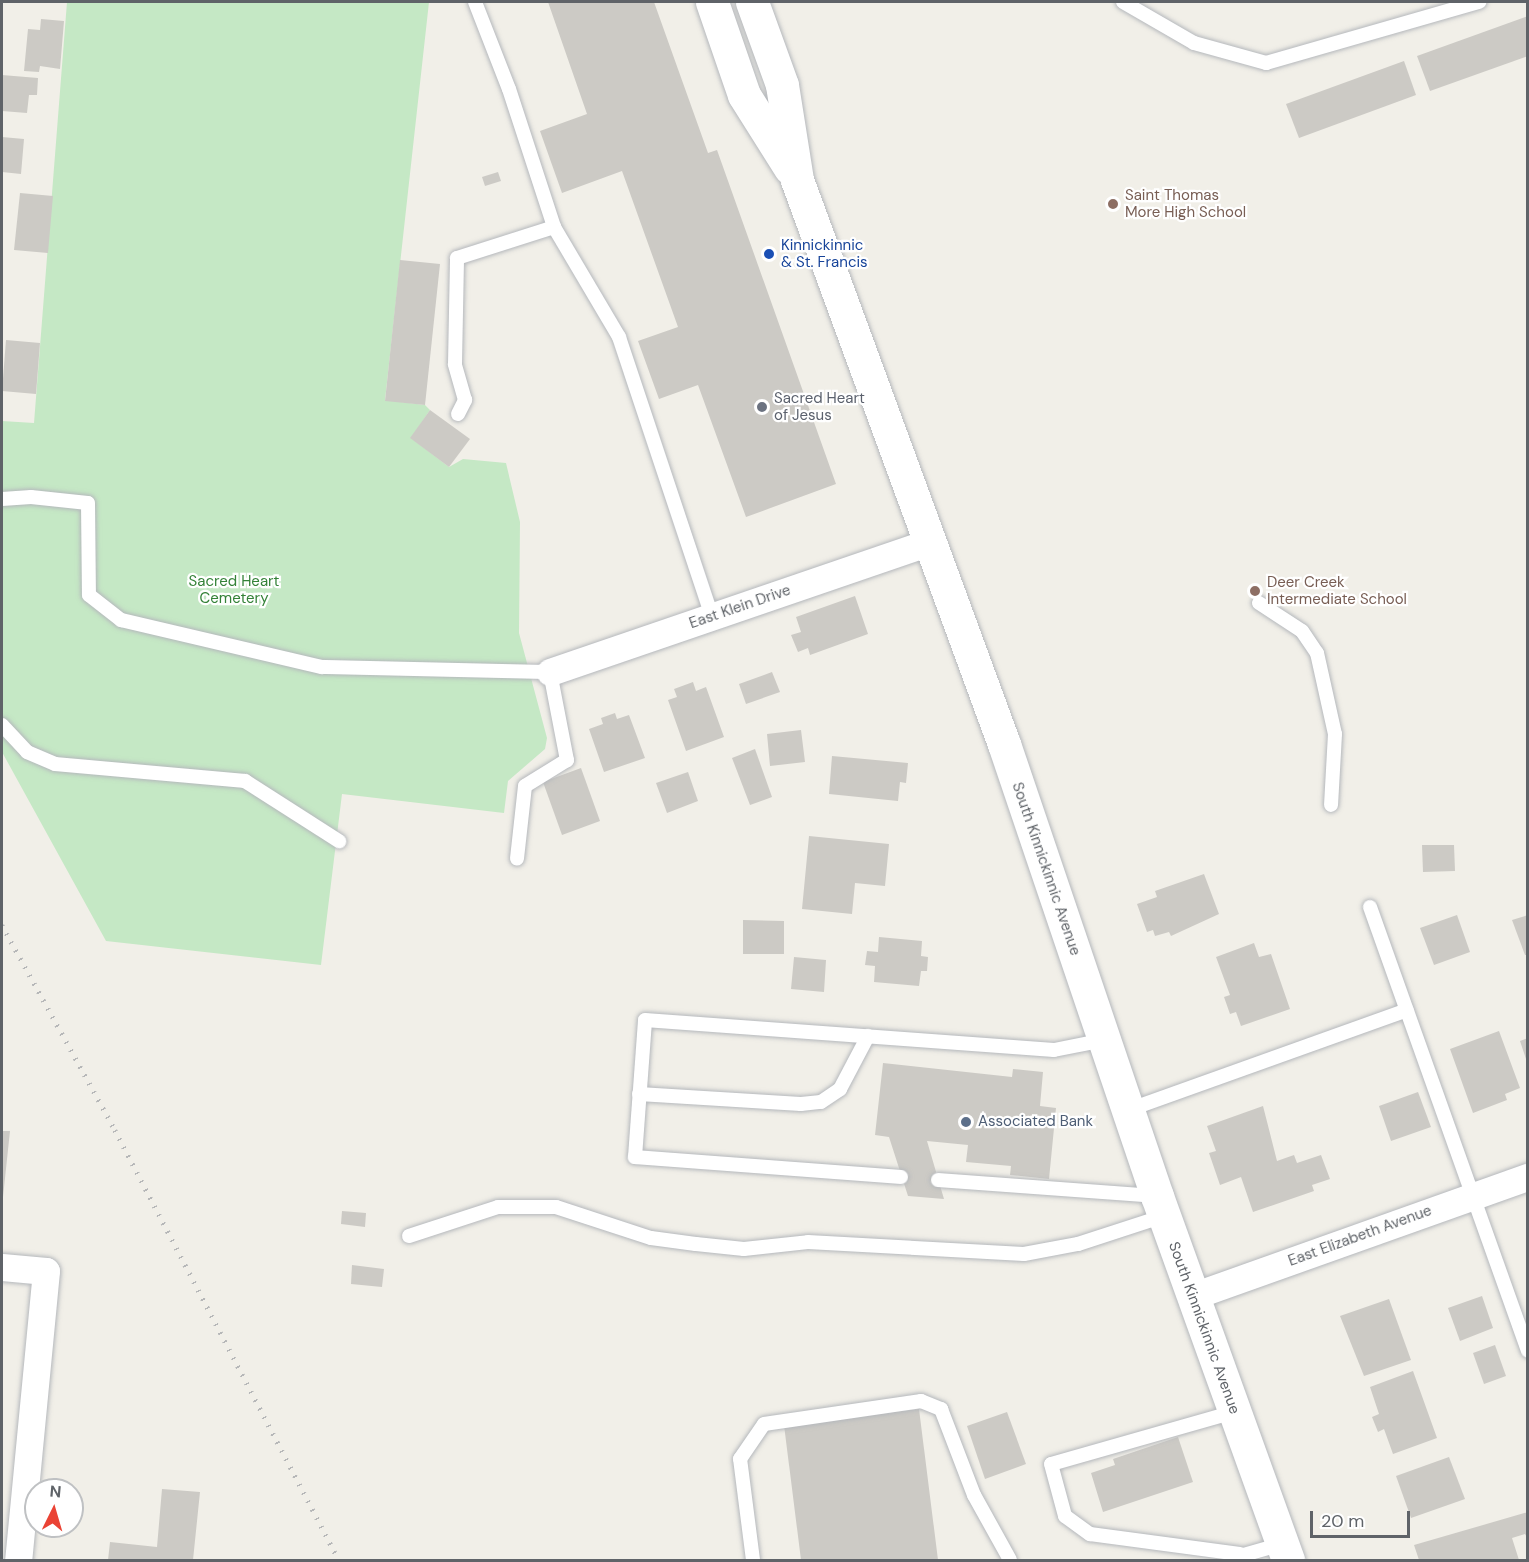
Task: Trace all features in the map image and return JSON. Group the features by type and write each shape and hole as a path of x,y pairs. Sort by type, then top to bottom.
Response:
{"main road":[{"name":"South Kinnickinnic Avenue","path":"712,2 744,95 797,180"},
{"name":"South Kinnickinnic Avenue","path":"752,2 782,85 797,180 1004,744 1161,1206 1285,1552"}],"street":[{"name":"East Klein Drive","path":"550,672 929,542"},
{"name":"East Elizabeth Avenue","path":"1193,1296 1527,1177"},
{"path":"2,1268 46,1271 18,1560"}],"lane":[{"path":"475,2 509,89 554,227 619,337 712,616"},
{"path":"1123,2 1194,43 1266,63 1479,2"},
{"path":"458,414 465,400 455,364 457,258 554,227"},
{"path":"2,499 31,497 88,503 89,595 121,620 322,667 550,672 567,760 525,786 517,859"},
{"path":"1259,603 1302,631 1317,653 1335,734 1331,805"},
{"path":"2,725 27,752 55,764 244,781 339,841"},
{"path":"1370,907 1527,1351"},
{"path":"1128,1110 1407,1010"},
{"path":"901,1177 635,1157 645,1020 1054,1050 1105,1040"},
{"path":"639,1094 801,1104 821,1102 840,1089 868,1036"},
{"path":"938,1179 1040,1187 1161,1206"},
{"path":"409,1236 498,1207 556,1207 651,1238 744,1249 808,1242 1024,1254 1078,1244 1161,1206"},
{"path":"753,1560 740,1459 764,1424 921,1401 940,1409 975,1495 1010,1560"},
{"path":"1234,1412 1051,1464 1065,1516 1090,1534 1234,1557 1285,1552"}],"green space":[{"name":"Sacred Heart Cemetery","path":"67,2 429,2 385,400 425,405 430,410 411,438 449,467 463,459 506,463 520,522 519,633 547,738 545,749 508,781 504,813 342,794 321,965 106,941 2,752 2,421 34,423"}],"building":[{"path":"548,2 654,2 708,153 717,150 836,484 746,517 698,385 659,399 638,341 678,327 622,171 562,193 540,131 587,114"},
{"path":"1528,16 1528,56 1430,91 1417,56"},
{"path":"41,19 64,21 60,69 40,66 39,72 24,71 28,29 40,30"},
{"path":"1404,61 1416,95 1299,138 1286,104"},
{"path":"2,75 38,78 37,95 29,95 27,113 2,111"},
{"path":"2,137 24,139 21,174 2,172"},
{"path":"498,172 501,181 485,186 482,177"},
{"path":"20,193 53,196 48,253 14,250"},
{"path":"400,260 440,264 425,405 385,401"},
{"path":"6,340 40,343 36,394 2,391"},
{"path":"430,410 470,439 449,467 410,438"},
{"path":"855,596 868,634 810,655 808,648 798,652 791,635 801,632 796,617"},
{"path":"772,672 780,692 746,704 739,684"},
{"path":"693,682 696,691 706,687 724,737 686,751 668,700 677,697 674,689"},
{"path":"615,713 617,719 629,715 645,758 604,772 589,729 603,724 601,718"},
{"path":"801,730 805,762 770,766 767,734"},
{"path":"755,749 772,797 750,805 732,758"},
{"path":"832,756 908,763 906,783 900,782 898,801 829,794"},
{"path":"581,768 600,821 562,835 543,782"},
{"path":"688,772 698,801 667,813 656,783"},
{"path":"809,836 889,844 885,886 855,883 852,914 802,909"},
{"path":"1422,845 1454,845 1455,871 1423,872"},
{"path":"1204,874 1219,914 1171,936 1169,932 1155,936 1153,930 1147,932 1137,904 1157,897 1155,891"},
{"path":"1457,915 1470,952 1434,965 1420,928"},
{"path":"1528,915 1528,955 1525,955 1512,920"},
{"path":"743,920 784,921 784,954 743,954"},
{"path":"879,937 922,941 921,956 928,957 927,971 921,971 919,986 874,982 875,966 865,965 867,951 878,952"},
{"path":"1254,943 1259,957 1271,954 1290,1009 1241,1026 1236,1012 1230,1014 1224,997 1230,995 1216,957"},
{"path":"794,957 826,960 824,992 791,989"},
{"path":"1499,1031 1520,1088 1505,1094 1507,1100 1473,1113 1450,1049"},
{"path":"1528,1038 1528,1062 1527,1062 1520,1041"},
{"name":"Associated Bank","path":"883,1063 1012,1077 1013,1069 1043,1072 1040,1106 1056,1108 1049,1179 1010,1175 1011,1166 966,1162 968,1145 927,1141 944,1199 908,1196 889,1137 875,1135"},
{"path":"1418,1092 1431,1127 1391,1141 1379,1106"},
{"path":"1263,1106 1277,1161 1294,1155 1297,1163 1321,1155 1330,1179 1312,1185 1314,1191 1253,1212 1241,1177 1220,1185 1209,1153 1216,1151 1207,1126"},
{"path":"2,1131 10,1131 3,1197 2,1197"},
{"path":"342,1211 366,1213 365,1227 341,1224"},
{"path":"352,1265 384,1269 382,1287 351,1284"},
{"path":"1482,1296 1493,1328 1460,1341 1448,1308"},
{"path":"1389,1299 1411,1360 1364,1376 1340,1316"},
{"path":"1495,1345 1506,1376 1484,1384 1473,1353"},
{"path":"1413,1371 1437,1438 1393,1454 1384,1429 1378,1432 1372,1417 1379,1414 1370,1387"},
{"path":"919,1409 938,1560 801,1560 784,1425"},
{"path":"1007,1412 1026,1464 985,1479 967,1426"},
{"path":"1178,1437 1193,1482 1103,1512 1091,1473 1115,1465 1113,1459"},
{"path":"1449,1457 1465,1499 1411,1518 1396,1476"},
{"path":"162,1489 200,1492 193,1560 108,1560 110,1542 157,1547"},
{"path":"1528,1512 1528,1539 1525,1534 1512,1538 1519,1560 1419,1560 1414,1545"}],"railway":[{"path":"2,925 115,1130 339,1560"}],"place":[{"name":"Saint Thomas More High School","path":"1113,204"},
{"name":"Kinnickinnic & St. Francis","path":"769,254"},
{"name":"Sacred Heart of Jesus","path":"762,407"},
{"name":"Deer Creek Intermediate School","path":"1255,591"},
{"name":"Associated Bank","path":"966,1122"}]}
